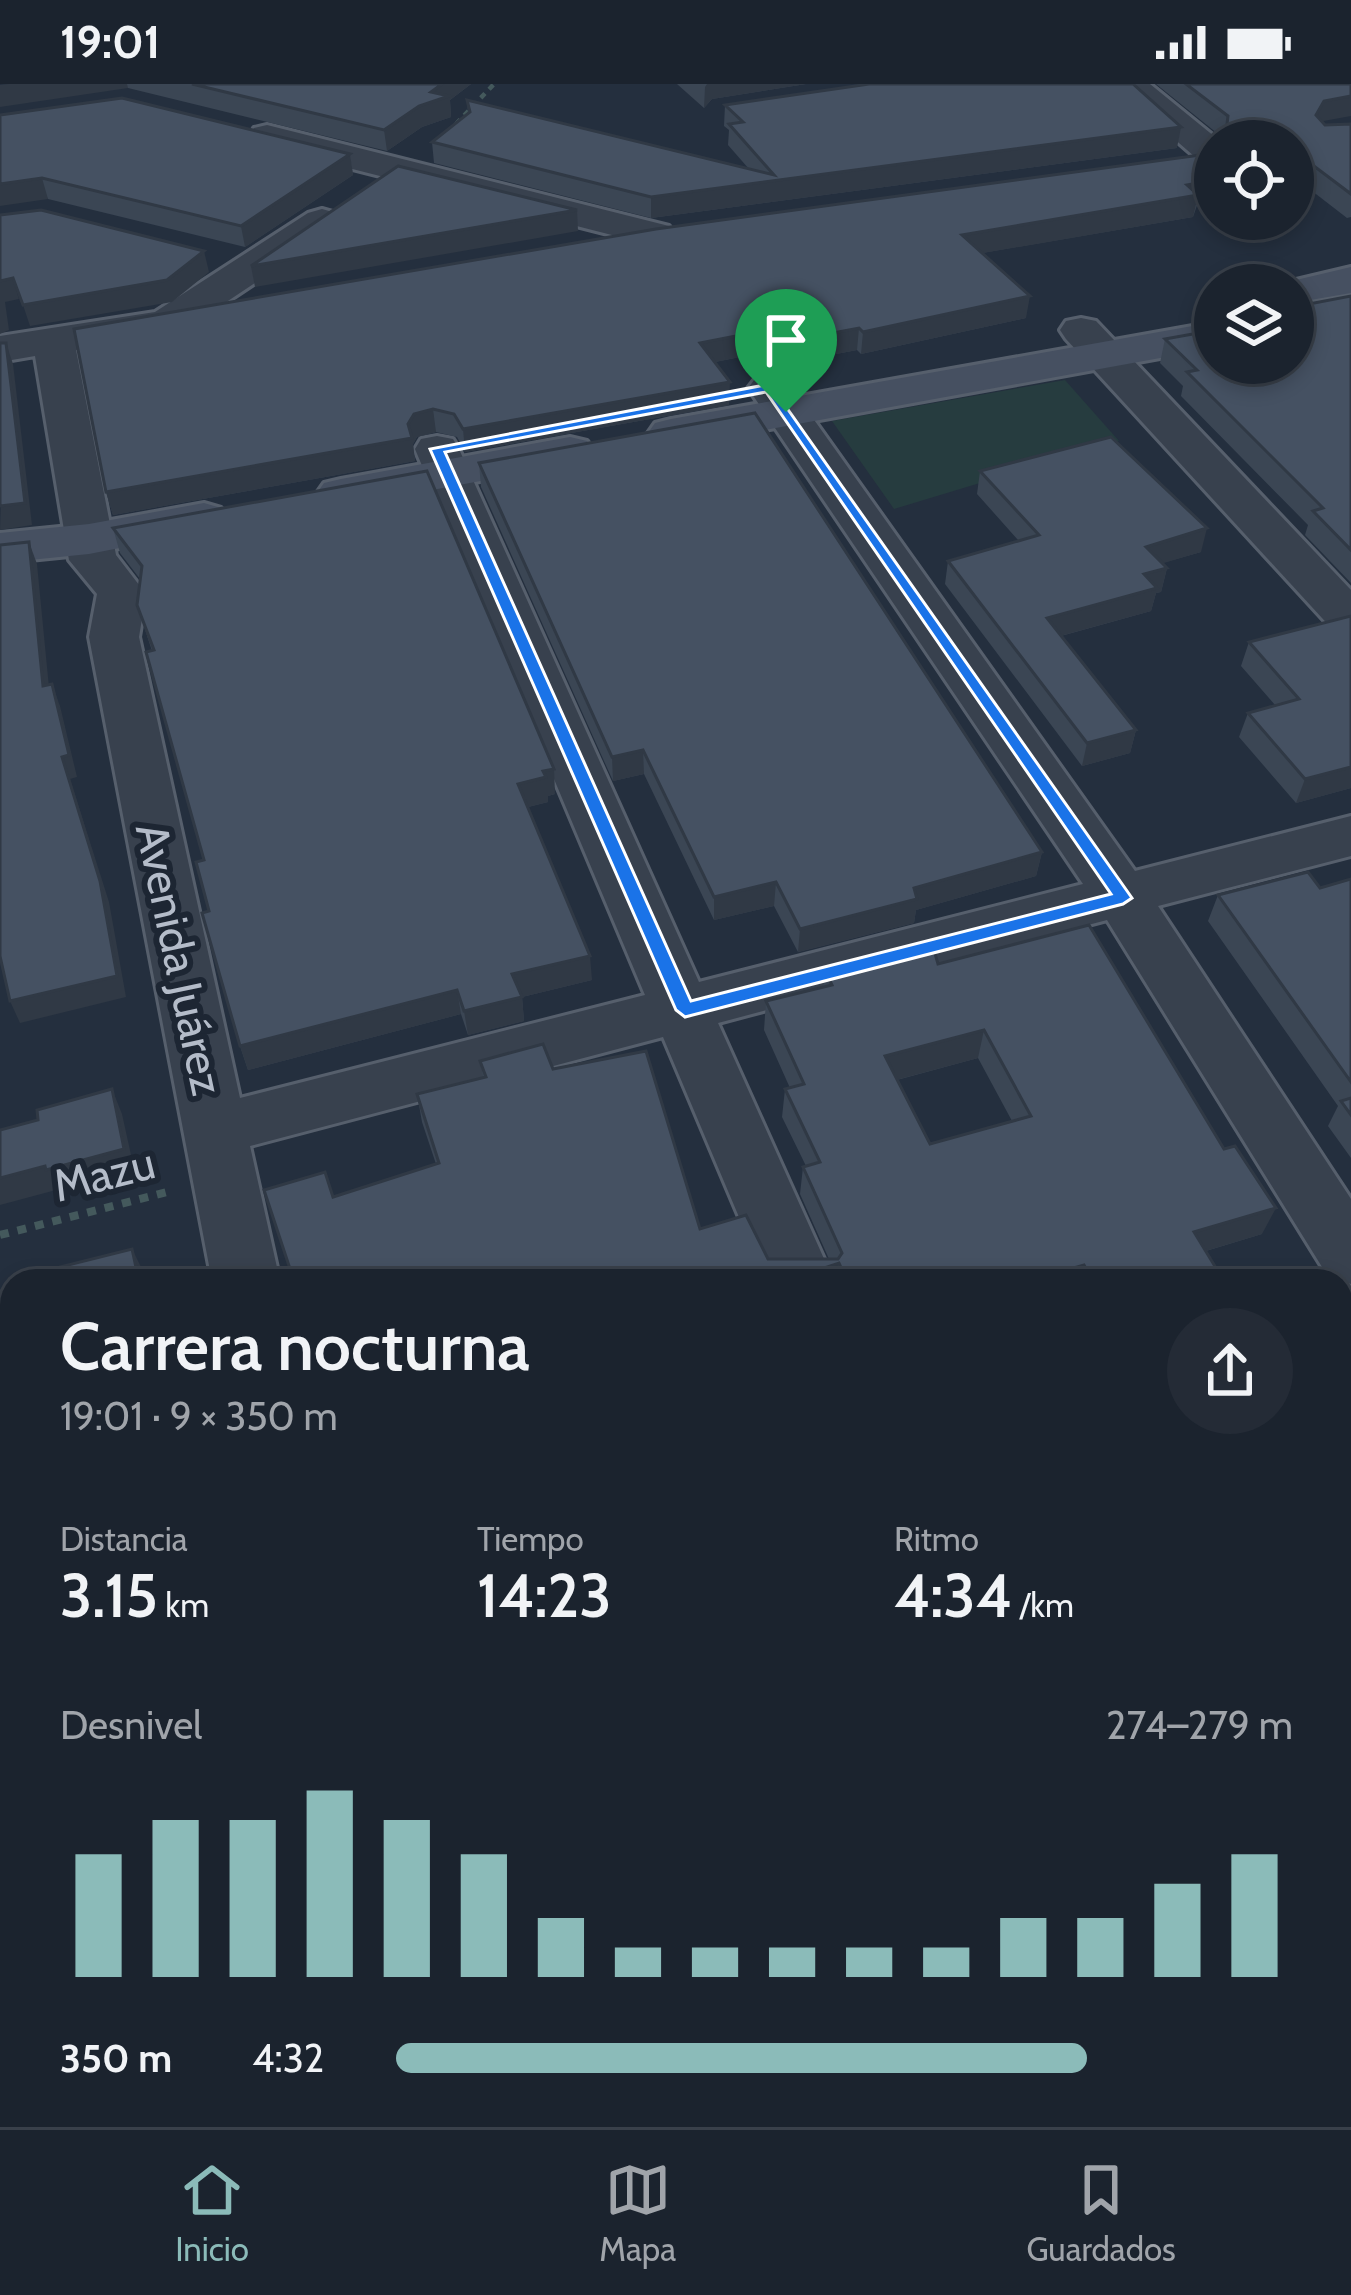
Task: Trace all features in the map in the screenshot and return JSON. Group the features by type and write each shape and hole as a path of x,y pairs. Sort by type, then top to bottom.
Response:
{"street":[{"path":"1128,84 1194,139"},
{"path":"240,130 655,234"},
{"path":"0,350 168,322 258,286 451,130"},
{"path":"1168,164 1194,160"},
{"path":"562,251 701,228"},
{"path":"209,256 258,286"},
{"path":"1314,286 1351,280"},
{"path":"1314,316 1351,310"},
{"path":"16,545 88,540 269,493 1092,342 1194,311"},
{"path":"1092,342 1194,336"},
{"path":"52,341 88,540"},
{"path":"1092,342 1351,619"},
{"path":"778,400 1123,898 1351,1255"},
{"path":"442,461 795,1269"},
{"name":"Avenida Juárez","path":"88,540 76,591 82,614 114,638 243,1269"},
{"path":"219,1153 685,1010 1351,836"}],"path":[{"path":"451,130 494,84"},
{"name":"Mazu","path":"0,1235 219,1153"}],"green space":[{"path":"1065,380 1119,441 894,509 832,421"}],"building":[{"path":"192,84 442,84 431,92 449,96 419,106 384,130"},
{"path":"869,84 1133,84 1181,127 651,197 432,142 470,112 467,100 774,175 729,124 743,122 725,105"},
{"path":"1186,84 1351,84 1351,96 1324,101 1316,115 1325,125 1351,124 1351,194 1314,166 1314,120 1228,120"},
{"path":"122,98 350,154 241,226 42,178 0,184 0,115"},
{"path":"1194,156 1194,184 1187,185 1194,196 962,235 1030,296 863,332 859,328 833,333 822,319 700,343 730,382 463,429 454,414 433,409 414,414 408,424 412,438 106,492 74,329 656,229"},
{"path":"398,166 577,210 251,266"},
{"path":"41,210 204,251 167,280 23,305 13,278 0,281 0,215"},
{"path":"1351,296 1351,550 1313,511 1323,508 1199,384 1314,384 1314,303"},
{"path":"1194,334 1194,367 1165,339"},
{"path":"0,343 6,343 25,503 0,506"},
{"path":"755,413 1042,852 914,888 917,899 800,929 776,882 714,897 643,750 612,757 479,463"},
{"path":"1111,437 1207,528 1146,547 1167,568 1144,574 1157,588 1047,618 1136,730 1087,743 948,561 1039,535 980,471"},
{"path":"427,471 554,769 543,771 546,777 518,784 590,956 512,974 522,997 464,1011 457,990 240,1046 202,913 209,911 196,862 204,860 146,652 154,650 137,605 142,566 113,528"},
{"path":"29,542 43,686 52,684 69,755 62,757 100,881 117,976 10,1001 0,956 0,545"},
{"path":"1351,616 1351,767 1305,779 1248,713 1299,699 1249,642"},
{"path":"1308,872 1320,888 1351,879 1351,1082 1218,895"},
{"path":"1089,925 1224,1149 1235,1146 1276,1208 1194,1232 1217,1269 1086,1269 1084,1265 1070,1269 842,1269 839,1263 821,1269 290,1269 264,1190 325,1172 333,1197 439,1163 417,1094 486,1077 480,1061 543,1044 553,1069 646,1051 700,1229 746,1215 768,1259 838,1259 842,1253 803,1167 820,1162 785,1089 804,1084 766,1001 832,985 825,971 932,943 938,964","holes":["984,1030 1031,1116 930,1144 885,1056"]},
{"path":"112,1089 124,1149 0,1178 0,1130 38,1120 37,1110"},
{"path":"132,1249 136,1269 52,1269"}],"route":[{"path":"770,388 786,412 1123,898 685,1010 437,449 770,388"}]}
